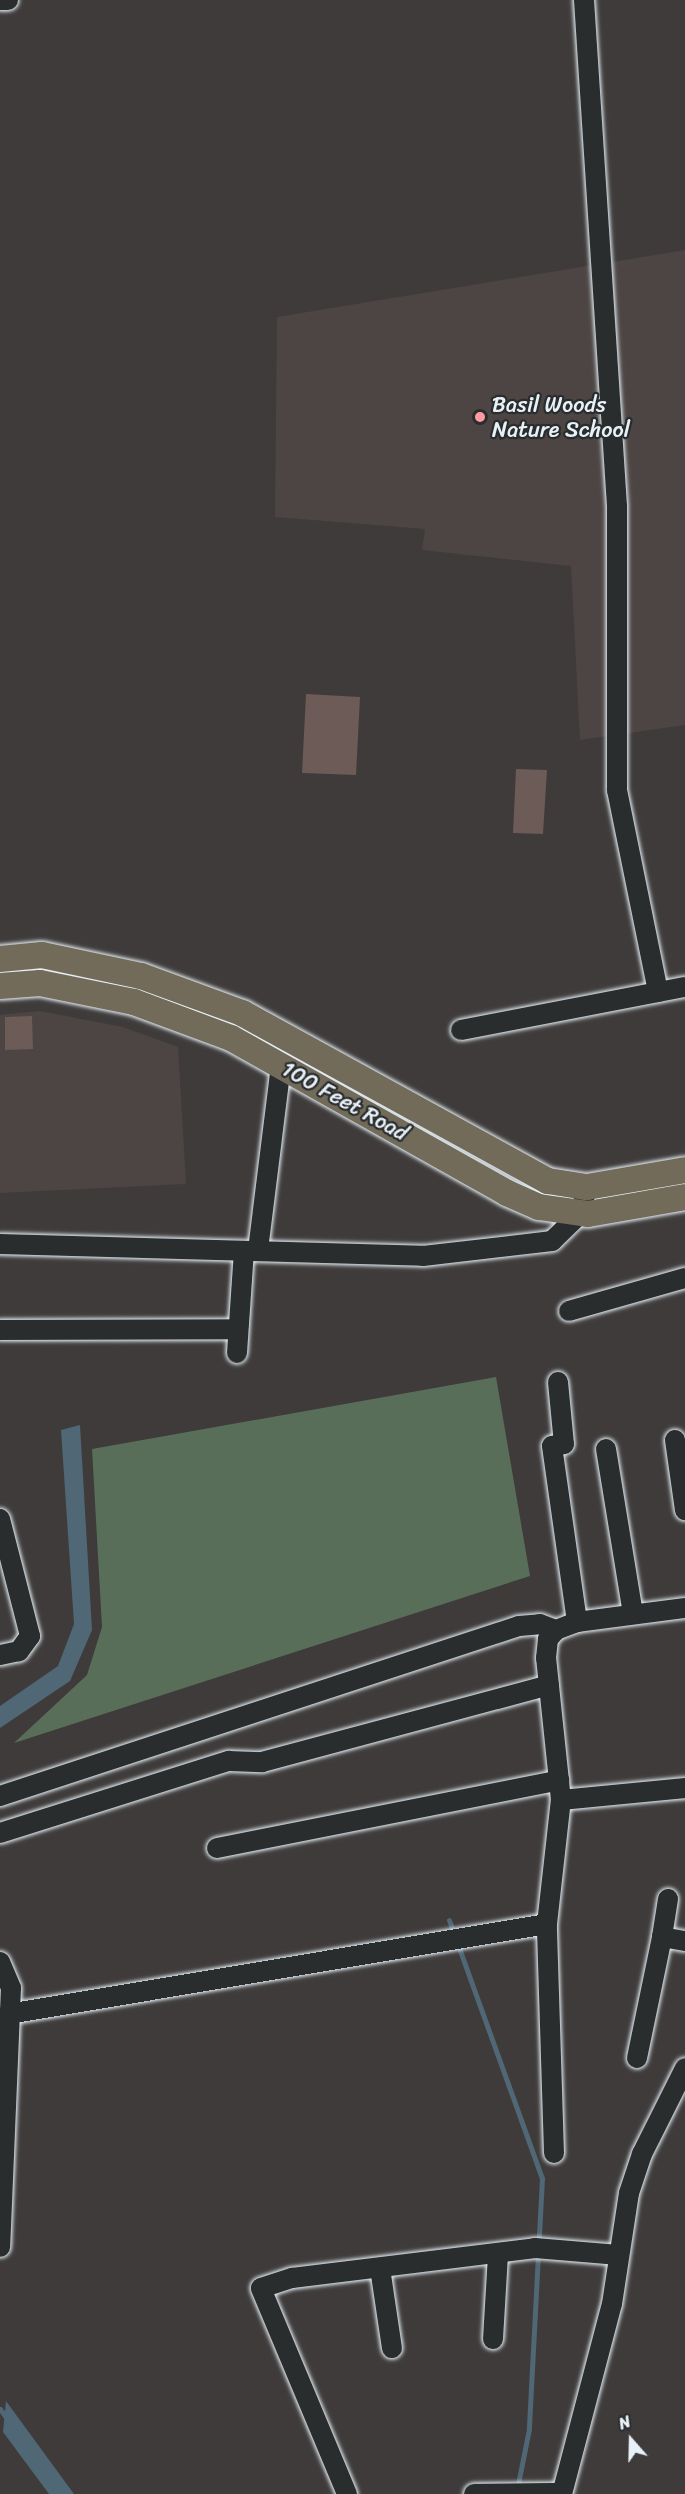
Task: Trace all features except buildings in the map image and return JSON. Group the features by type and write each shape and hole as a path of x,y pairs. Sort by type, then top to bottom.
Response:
{"main road":[{"name":"100 Feet Road","path":"0,959 42,956 141,976 242,1013 520,1170 548,1181 587,1187 685,1170"},
{"name":"100 Feet Road","path":"0,986 40,983 134,1002 231,1038 515,1197 580,1214 685,1197"}],"street":[{"path":"0,0 8,0"},
{"path":"584,0 617,506 617,790 658,992"},
{"path":"461,1030 685,987"},
{"path":"237,1353 238,1329 281,1065"},
{"path":"0,1244 423,1256 552,1241 580,1214 587,1187"},
{"path":"569,1311 685,1278"},
{"path":"0,1330 238,1329"},
{"path":"558,1382 564,1444 552,1446 577,1622"},
{"path":"675,1440 685,1510"},
{"path":"606,1449 633,1614"},
{"path":"0,1519 30,1636 19,1651 0,1655"},
{"path":"554,2153 547,1924 560,1790 546,1658 548,1639 556,1630 577,1622 685,1608"},
{"path":"0,1796 519,1626 540,1624 556,1630"},
{"path":"0,1833 229,1761 262,1762 549,1685"},
{"path":"217,1848 560,1790 685,1788"},
{"path":"637,2058 668,1899"},
{"path":"8,2014 547,1924"},
{"path":"662,1937 685,1941"},
{"path":"0,1962 11,1988 8,2014 0,2247"},
{"path":"474,2494 562,2493 612,2304 629,2193 642,2154 685,2068"},
{"path":"347,2494 261,2289 292,2278 535,2248 619,2255"},
{"path":"493,2339 498,2254"},
{"path":"380,2268 392,2348"}],"shaded area":[{"name":"Basil Woods Nature School","path":"685,250 685,725 580,740 571,566 422,550 425,529 275,517 277,317"},
{"path":"40,1011 123,1027 178,1047 186,1184 0,1193 0,1015"}],"green space":[{"path":"496,1377 530,1576 14,1743 87,1675 102,1627 92,1449"}],"water":[{"path":"80,1425 92,1630 70,1681 0,1728 0,1706 58,1666 74,1624 61,1430"},
{"path":"6,2401 74,2494 49,2494 3,2432"}],"waterway":[{"path":"449,1920 542,2178 529,2429 517,2489"},
{"path":"0,2409 8,2420"}],"place":[{"name":"Basil Woods Nature School","path":"480,417"}]}
